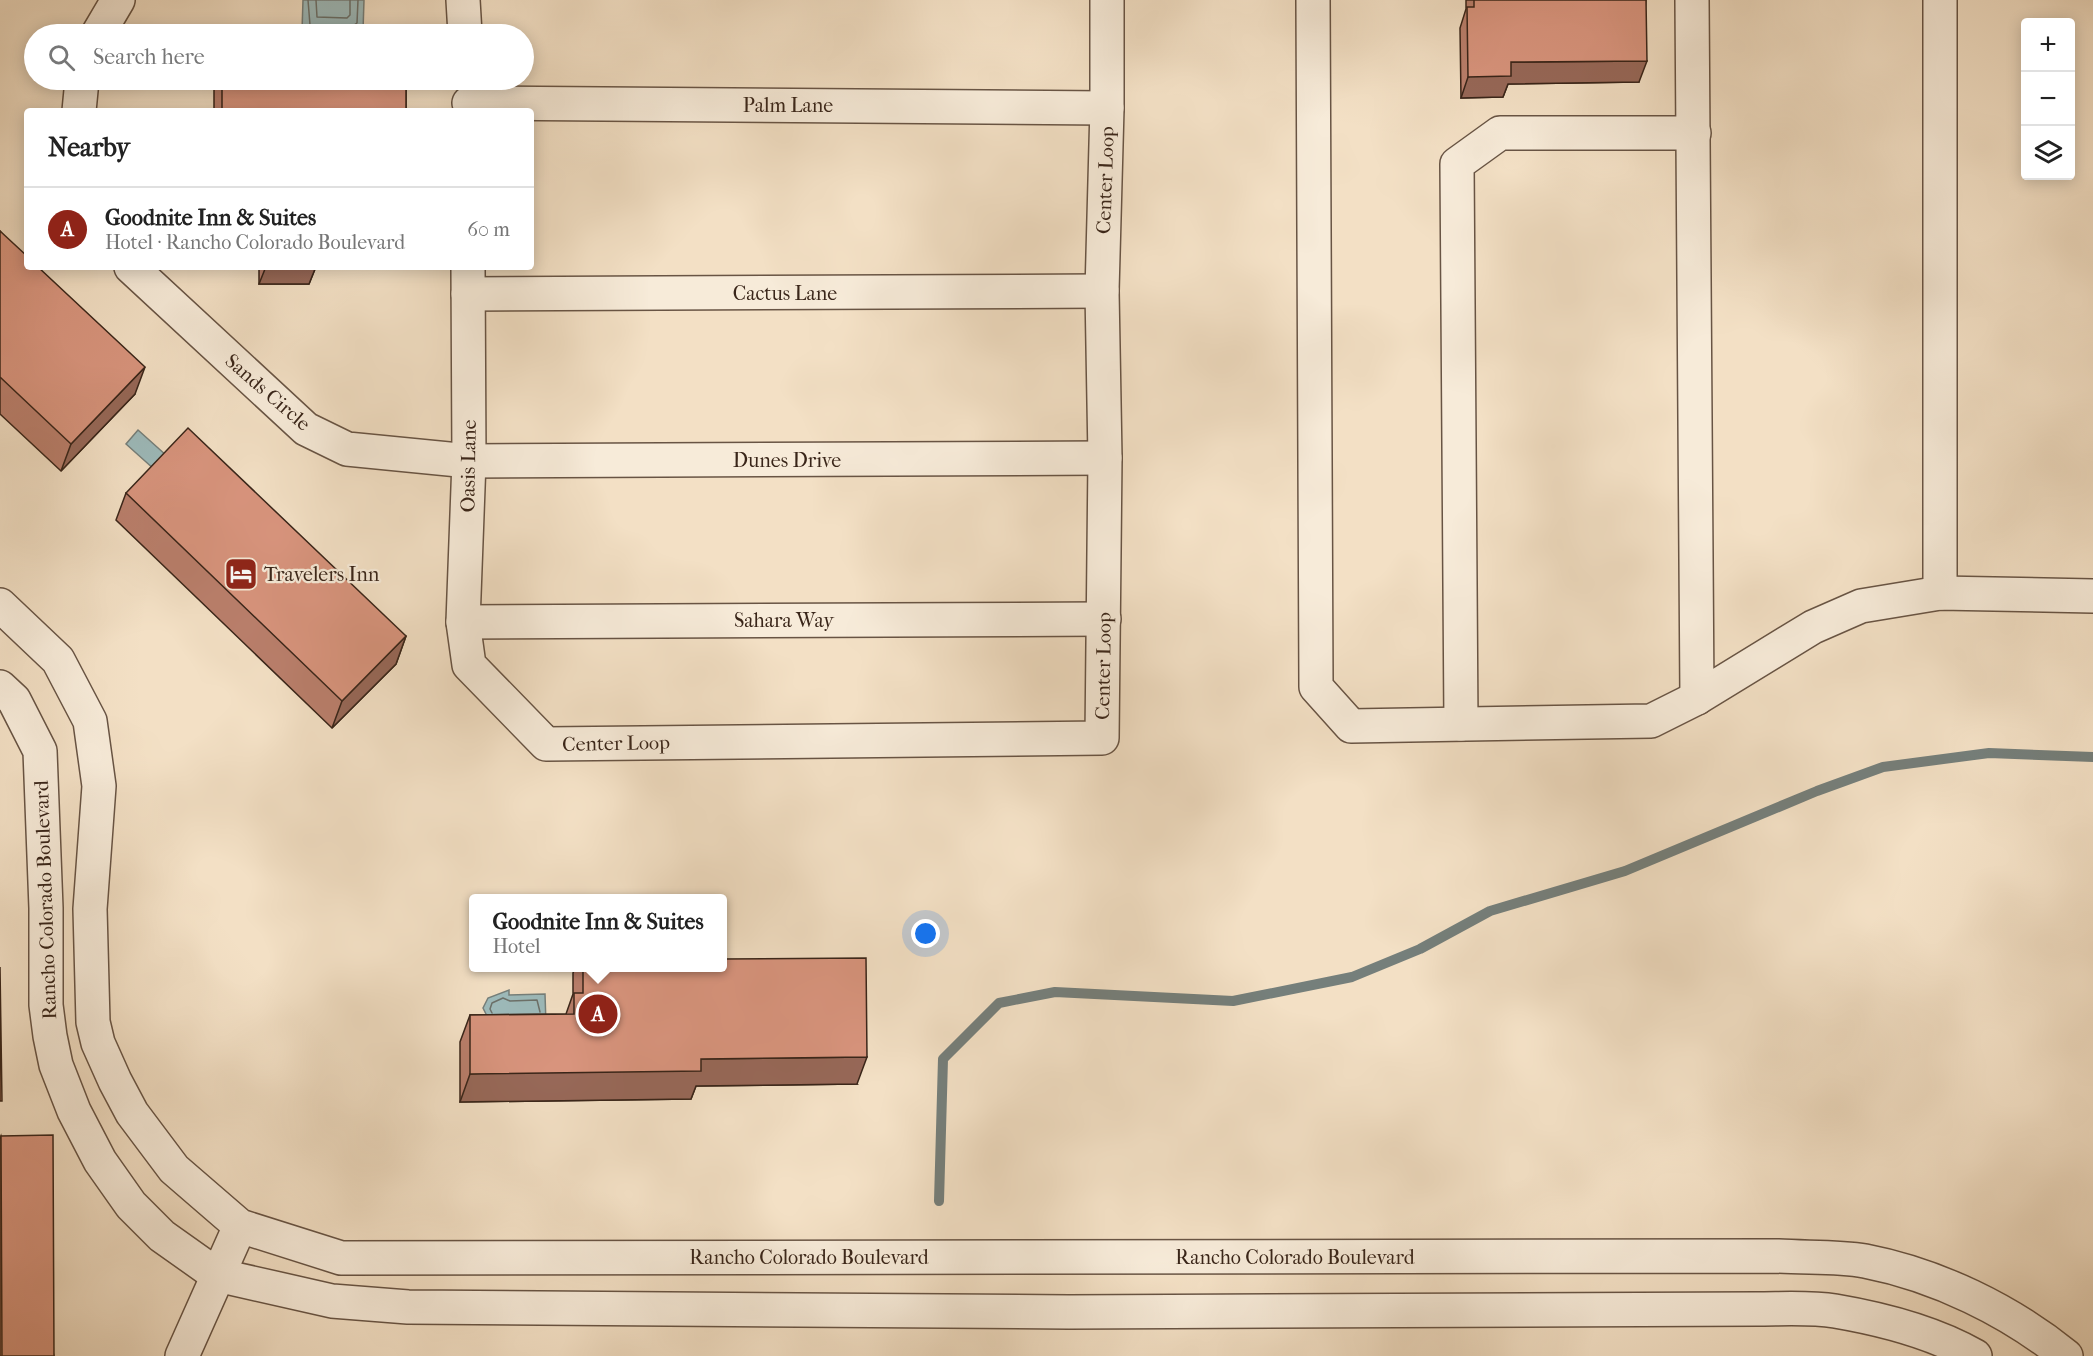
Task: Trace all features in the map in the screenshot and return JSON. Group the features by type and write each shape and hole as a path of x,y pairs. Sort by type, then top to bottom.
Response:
{"street":[{"path":"104,24 118,0"},
{"path":"463,0 464,24"},
{"name":"Center Loop","path":"469,665 546,744 1102,738 1105,458 1102,291 1107,108 1107,0"},
{"path":"1313,0 1316,687 1350,726 1651,721 1697,698 1813,627 1861,606 1940,593 2093,596"},
{"path":"1692,0 1697,698"},
{"path":"1940,0 1940,593"},
{"path":"79,108 81,90"},
{"name":"Palm Lane","path":"468,98 1107,108"},
{"path":"1461,724 1456,164 1500,133 1694,133"},
{"name":"Sands Circle","path":"134,270 306,429 347,449 469,461"},
{"name":"Cactus Lane","path":"468,280 1102,291"},
{"name":"Oasis Lane","path":"468,280 469,461 463,622 469,665"},
{"name":"Dunes Drive","path":"469,461 1105,458"},
{"name":"Rancho Colorado Boulevard","path":"0,605 58,660 90,721 99,786 90,909 93,1022 98,1043 132,1113 156,1146 174,1169 240,1226 341,1258 1778,1256 1864,1261 1925,1279 1989,1305 2040,1335 2066,1356"},
{"name":"Sahara Way","path":"463,622 1104,619"},
{"name":"Rancho Colorado Boulevard","path":"0,687 14,700 40,751 46,908 46,1005 56,1065 74,1111 100,1161 131,1205 162,1236 217,1275 333,1301 408,1307 1069,1312 1756,1309 1833,1311 1904,1327 1957,1346 1975,1356"},
{"path":"182,1356 240,1226"}],"water":[{"path":"303,0 364,0 363,24 302,24"},
{"path":"138,430 167,456 155,470 126,444"},
{"path":"509,990 509,995 545,994 546,1024 488,1018 483,1008 488,998"}],"building":[{"path":"1474,0 1646,0 1647,61 1511,62 1511,76 1468,77 1467,7 1474,7"},
{"path":"222,90 406,90 406,108 222,108"},
{"path":"0,231 24,253 24,270 41,270 145,367 71,444 0,377"},
{"path":"188,428 406,636 342,701 126,493"},
{"path":"866,958 867,1057 701,1059 701,1071 470,1074 470,1015 574,1014 574,993 583,993 583,972 727,972 727,959"},
{"path":"0,967 2,1101 0,1101"},
{"path":"53,1135 54,1356 2,1356 1,1136"}],"waterway":[{"path":"939,1201 943,1059 999,1003 1055,992 1233,1001 1352,977 1420,949 1490,911 1625,871 1817,791 1883,767 1989,753 2093,757"}],"place":[{"name":"Travelers Inn","path":"241,574"},
{"name":"Goodnite Inn & Suites","path":"598,1014"}]}
